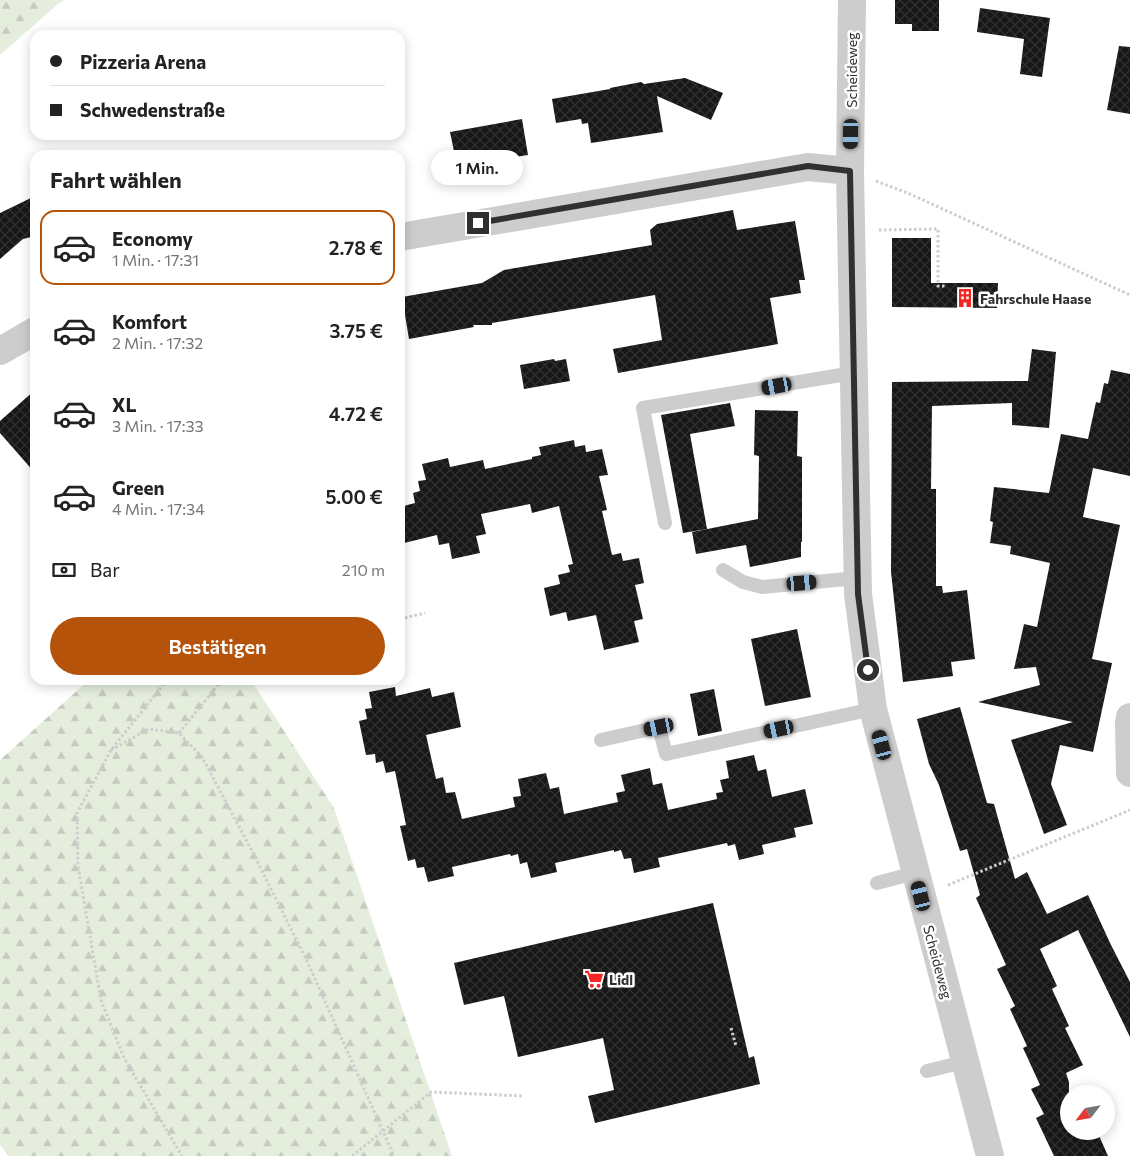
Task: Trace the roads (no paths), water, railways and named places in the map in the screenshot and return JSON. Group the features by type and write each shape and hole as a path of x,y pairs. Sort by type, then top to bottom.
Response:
{"street":[{"name":"Scheideweg","path":"852,8 850,171 858,594 873,708 990,1156"},
{"path":"405,236 808,166 850,171"},
{"path":"0,351 30,334"},
{"path":"1130,717 1130,773"}],"lane":[{"path":"665,523 643,408 853,373"},
{"path":"722,570 743,582 762,587 857,578"},
{"path":"601,740 659,727 666,754 873,708"},
{"path":"877,883 918,884"},
{"path":"927,1071 964,1062"}],"place":[{"name":"Fahrschule Haase","path":"965,298"},
{"name":"Lidl","path":"594,979"}]}
